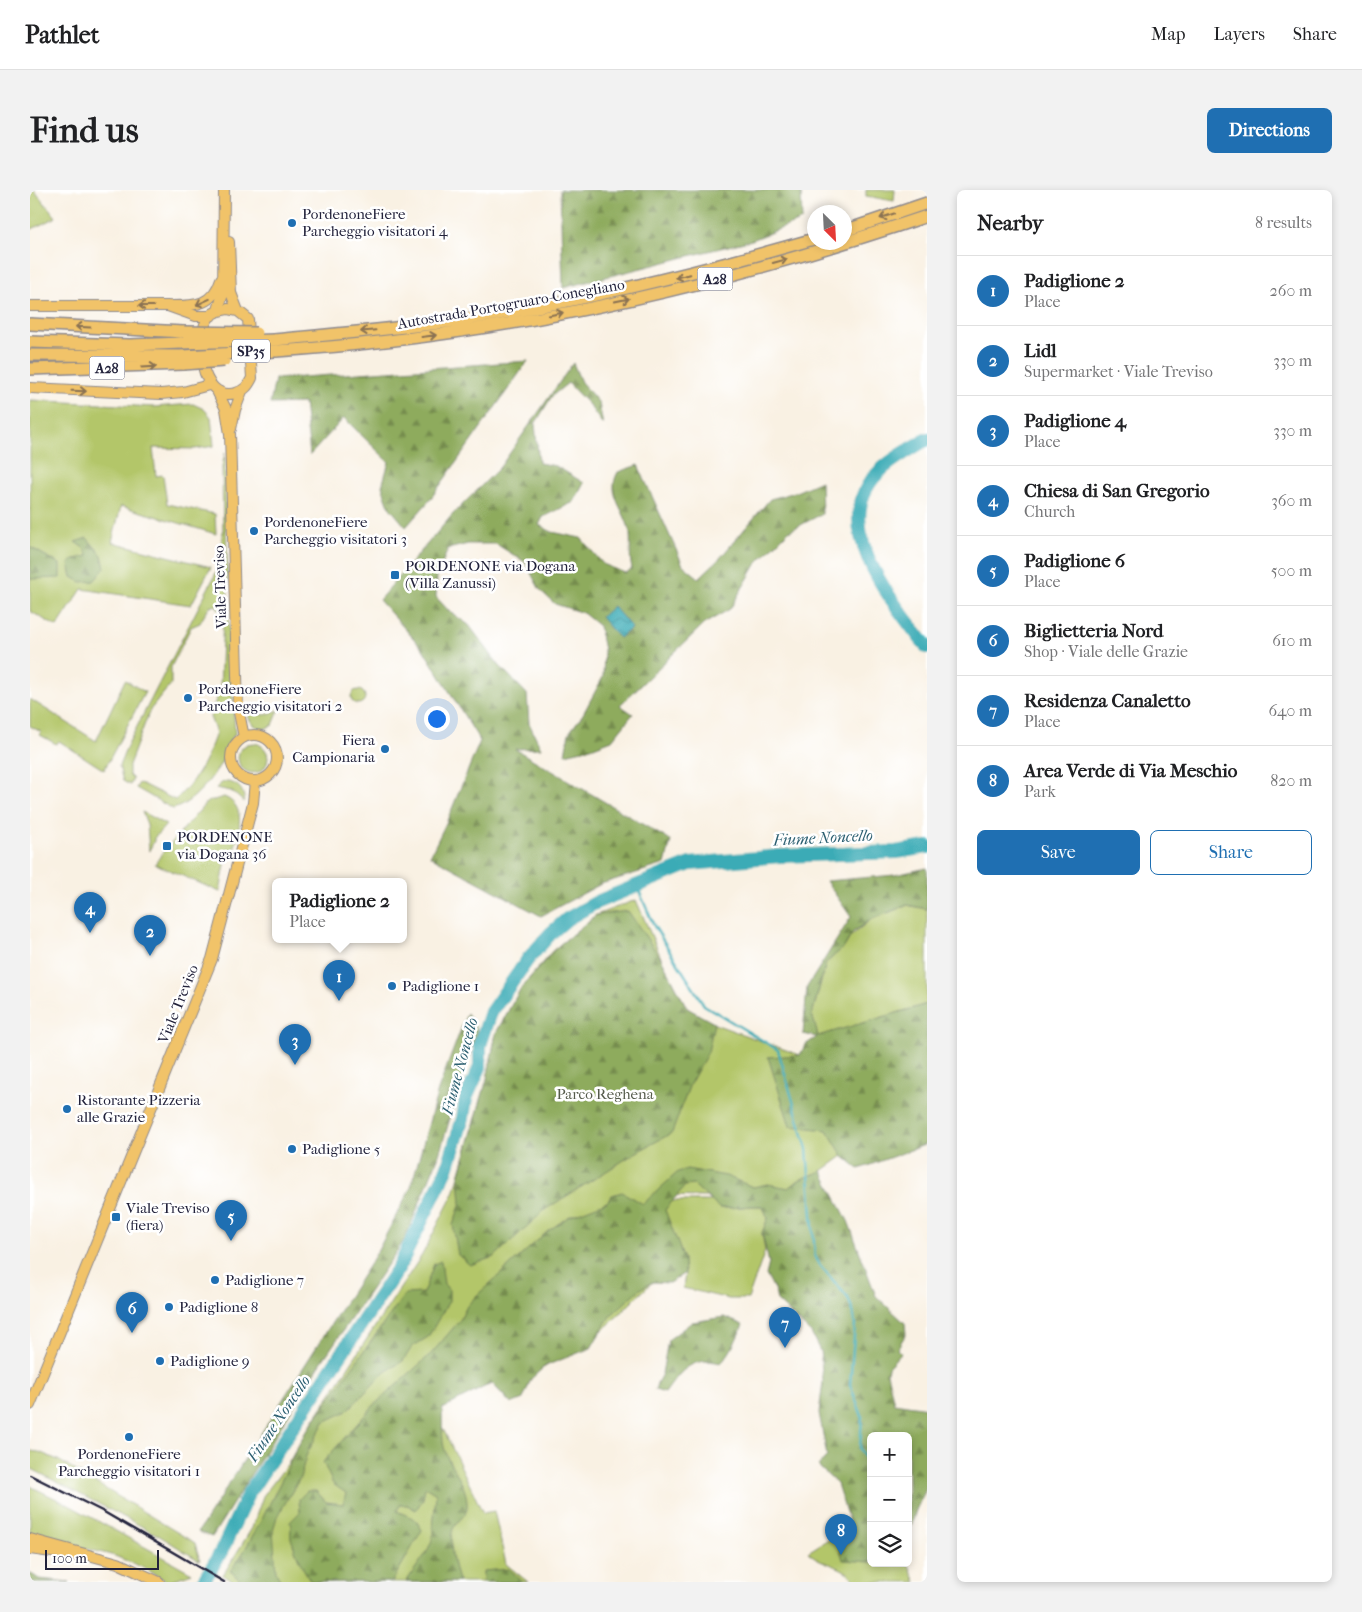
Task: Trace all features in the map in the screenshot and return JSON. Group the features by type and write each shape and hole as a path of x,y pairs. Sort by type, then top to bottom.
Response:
{"highway":[{"path":"852,228 927,203"},
{"name":"Autostrada Portogruaro-Conegliano","path":"275,345 335,334 538,312 701,283 855,241 927,216"},
{"name":"Autostrada Portogruaro-Conegliano","path":"573,306 807,241"},
{"name":"Autostrada Portogruaro-Conegliano","path":"30,342 130,345 183,337 322,348 459,332 538,312"},
{"path":"30,324 183,337"},
{"name":"A28","path":"30,369 183,360 275,345"},
{"name":"A28","path":"30,355 183,360"}],"main road":[{"name":"Viale Treviso","path":"224,190 225,228 222,243 222,302 202,336 205,376 226,409 230,434 238,708 244,737"},
{"name":"Viale Treviso","path":"225,228 229,243 231,293 238,312 248,319 250,325 252,378 248,386 242,391 235,410 230,434"},
{"path":"30,306 194,306 209,300 219,286 223,274"},
{"path":"168,306 196,316 228,309 238,312"},
{"path":"30,388 161,394 213,388 231,394 242,391"},
{"path":"259,736 266,739 275,750 276,764 273,771 262,780 255,781 241,778 232,767 231,760 234,747 244,737 259,736"},
{"name":"Viale Treviso","path":"30,1406 212,959 254,803 255,781"},
{"path":"30,1539 124,1565 157,1581"},
{"path":"30,1549 94,1557"}],"green space":[{"path":"30,190 34,190 56,217 30,230"},
{"path":"560,190 801,190 802,220 752,240 563,288"},
{"path":"866,190 895,190 894,201 866,196"},
{"path":"528,361 429,501 406,527 390,508 382,486 389,462 344,418 310,455 304,403 270,404 275,379"},
{"path":"573,363 581,382 599,403 603,425 589,405 568,383 552,396 535,424 539,463 556,466 584,483 574,502 543,517 539,525 552,532 581,538 603,564 625,573 632,569 630,534 615,496 614,488 618,472 638,465 683,565 699,578 720,558 770,499 796,492 821,481 822,514 789,531 757,563 730,609 704,624 620,705 633,714 612,740 591,748 565,754 569,733 583,714 603,677 604,650 599,626 583,613 555,604 540,590 525,562 496,544 468,544 448,549 437,576 436,597 449,611 469,625 499,665 527,694 529,723 541,748 515,749 671,841 665,864 601,884 541,916 430,856 446,823 480,741 423,649 379,600 453,514 500,467"},
{"path":"30,400 154,407 193,404 204,409 211,417 214,446 195,449 153,448 156,476 163,475 167,504 215,514 216,534 121,506 112,542 211,567 191,605 82,589 57,627 30,611"},
{"path":"225,453 228,612 235,734 227,746 217,770 206,784 194,797 173,809 136,788 139,783 175,800 195,777 208,752 216,733 210,717 220,688 223,616 216,605 209,607 200,623 191,627 171,667 171,684 150,710 129,765 129,775 133,779 130,785 123,781 119,766 128,744 217,571 223,532 222,466"},
{"path":"87,538 102,555 105,568 94,581 81,582 72,577 69,564 74,559 88,556 85,549 75,542"},
{"path":"30,547 60,564 60,578 30,579"},
{"path":"125,680 145,692 104,770 59,741 56,744 40,735 41,732 30,726 30,699 96,741"},
{"path":"355,690 361,690 365,697 361,704 355,704 351,700 351,694"},
{"path":"279,710 273,725 264,729 252,723 247,711 265,715"},
{"path":"253,743 264,747 268,758 264,769 253,773 242,769 238,758 242,747"},
{"path":"223,782 236,784 243,793 244,802 231,791 216,788"},
{"path":"224,797 236,806 240,820 234,850 228,849 220,892 155,864 207,802"},
{"path":"142,812 166,825 154,838 149,851 147,824"},
{"path":"927,868 927,909 907,905 870,920 852,933 845,946 826,963 812,1014 818,1036 927,1004 927,1144 859,1169 843,1156 827,1130 790,1126 768,1057 800,1055 805,1045 817,1037 803,1034 807,987 851,917 826,881 895,875"},
{"name":"Parco Reghena","path":"636,900 662,960 687,1008 709,1022 800,1055 843,1156 822,1171 799,1180 776,1199 667,1196 665,1209 673,1201 713,1201 719,1208 762,1206 768,1218 762,1233 765,1251 748,1299 729,1299 683,1288 685,1273 665,1211 671,1264 600,1333 540,1370 447,1398 438,1418 483,1513 494,1511 506,1564 528,1582 234,1582 223,1575 252,1528 263,1496 289,1462 305,1433 422,1255 454,1193 487,1079 496,1033 521,988 552,951 596,915"},
{"path":"907,905 927,909 927,1004 817,1037 812,1015 826,963 845,946 851,936 870,920"},
{"path":"628,911 662,960 687,1008 714,1023 708,1052 690,1084 672,1133 637,1152 546,1209 494,1257 470,1265 458,1255 453,1225 461,1203 459,1177 487,1079 496,1033 521,988 558,946 596,915"},
{"path":"467,1013 477,1030 438,1158 405,1239 319,1366 212,1537 198,1532 376,1254 411,1187 438,1090"},
{"path":"687,1169 726,1176 753,1187 768,1184 789,1188 799,1180 822,1171 848,1221 876,1296 905,1323 906,1334 897,1349 901,1353 888,1367 887,1373 894,1403 927,1408 927,1487 912,1524 912,1432 867,1432 867,1562 843,1560 838,1541 852,1531 837,1484 818,1466 827,1456 819,1413 823,1381 820,1351 811,1333 777,1301 775,1291 766,1275 769,1263 762,1233 768,1218 762,1206 719,1208 694,1185 685,1186 665,1210 684,1259 685,1273 669,1283 652,1282 639,1290 610,1316 591,1348 545,1366 531,1379 523,1399 511,1404 492,1383 442,1409 445,1451 462,1483 467,1504 466,1512 453,1529 451,1540 455,1571 459,1582 406,1582 427,1552 432,1540 436,1494 425,1487 423,1499 416,1510 407,1505 400,1505 397,1511 415,1519 422,1530 392,1582 313,1582 310,1580 301,1565 293,1544 290,1522 300,1512 299,1499 307,1491 316,1491 326,1502 343,1504 346,1493 333,1484 323,1462 374,1405 431,1354 460,1320 467,1306 475,1297 548,1231 568,1217 607,1202 612,1195 622,1192 643,1204 678,1172"},
{"path":"441,1261 444,1284 449,1290 449,1301 428,1337 412,1347 403,1361 385,1372 347,1411 324,1422 306,1456 300,1478 277,1517 273,1530 276,1571 281,1582 243,1582 230,1571 243,1553 263,1517 305,1433 405,1294 423,1293 434,1264"},
{"path":"724,1317 743,1325 725,1359 721,1363 711,1361 694,1364 676,1378 665,1393 655,1390 662,1374 668,1340 692,1322"},
{"path":"30,1451 39,1452 58,1460 195,1543 200,1561 158,1535 30,1468"},
{"path":"30,1486 67,1504 192,1573 168,1582 146,1569 115,1556 30,1534"},
{"path":"852,1524 867,1533 867,1567 910,1567 916,1582 856,1582 840,1568 814,1557 808,1552"},
{"path":"509,1569 523,1582 483,1582 483,1571"},
{"path":"30,1573 39,1579 70,1582 30,1582"}],"water":[{"path":"613,606 632,628 619,638 601,617"}],"waterway":[{"name":"Fiume Noncello","path":"927,439 894,459 877,474 863,495 859,517 862,540 871,564 883,587 927,647"},
{"name":"Fiume Noncello","path":"203,1582 221,1552 248,1494 399,1267 447,1169 463,1118 466,1098 480,1067 480,1045 491,1012 528,959 551,933 567,919 597,902 690,864 780,856 896,852 927,847"},
{"path":"637,886 654,926 704,1005 778,1050 807,1149 815,1256 820,1265 848,1298 853,1311 855,1324 850,1385 862,1416 860,1449 867,1462"}],"railway":[{"path":"30,1475 104,1512 224,1582"}],"place":[{"name":"PordenoneFiere Parcheggio visitatori 4","path":"292,223"},
{"name":"PordenoneFiere Parcheggio visitatori 3","path":"254,531"},
{"name":"PORDENONE via Dogana (Villa Zanussi)","path":"395,575"},
{"name":"PordenoneFiere Parcheggio visitatori 2","path":"188,698"},
{"name":"Fiera Campionaria","path":"385,749"},
{"name":"PORDENONE via Dogana 36","path":"167,846"},
{"name":"Chiesa di San Gregorio","path":"90,933"},
{"name":"Lidl","path":"150,956"},
{"name":"Padiglione 1","path":"392,986"},
{"name":"Padiglione 2","path":"339,1001"},
{"name":"Padiglione 4","path":"295,1065"},
{"name":"Ristorante Pizzeria alle Grazie","path":"67,1109"},
{"name":"Padiglione 5","path":"292,1149"},
{"name":"Viale Treviso (fiera)","path":"116,1217"},
{"name":"Padiglione 6","path":"231,1241"},
{"name":"Padiglione 7","path":"215,1280"},
{"name":"Padiglione 8","path":"169,1307"},
{"name":"Biglietteria Nord","path":"132,1333"},
{"name":"Residenza Canaletto","path":"785,1348"},
{"name":"Padiglione 9","path":"160,1361"},
{"name":"PordenoneFiere Parcheggio visitatori 1","path":"129,1437"},
{"name":"Area Verde di Via Meschio","path":"841,1555"}]}
